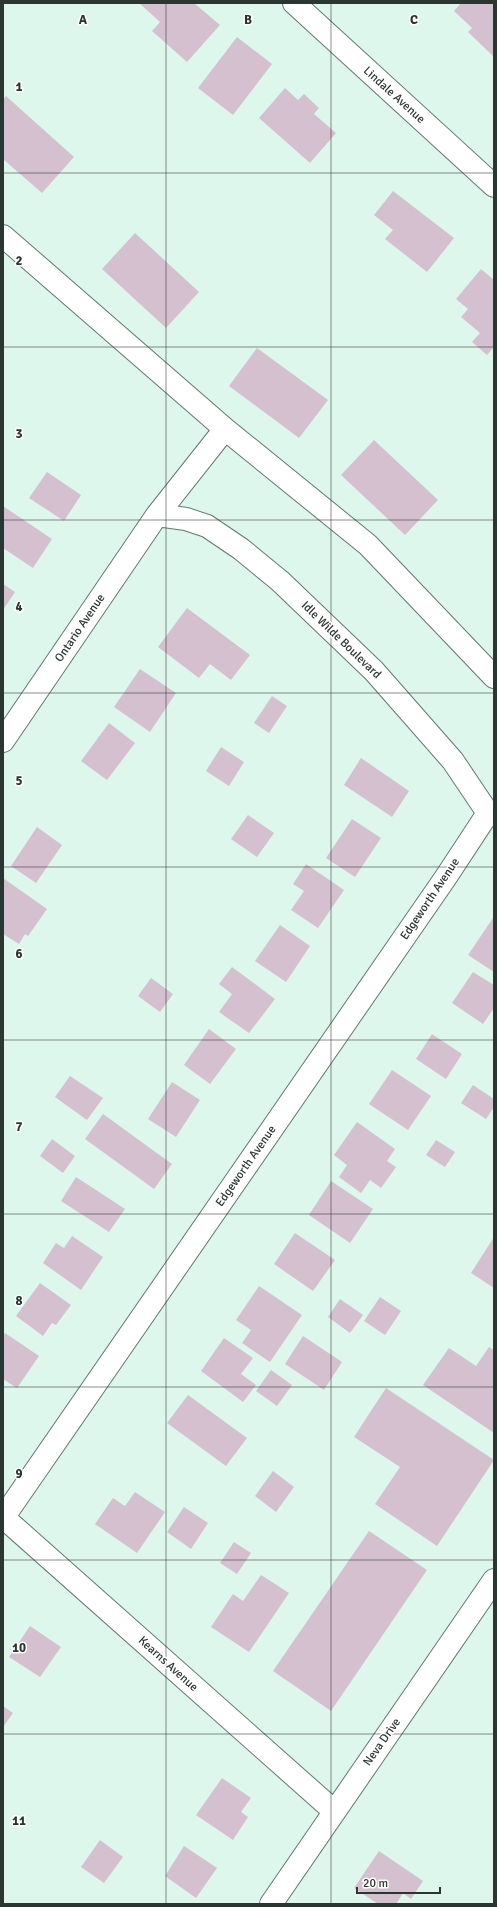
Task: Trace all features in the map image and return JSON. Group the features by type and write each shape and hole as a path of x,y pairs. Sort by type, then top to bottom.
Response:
{"street":[{"name":"Lindale Avenue","path":"294,3 494,186"},
{"path":"3,236 225,429 368,545 494,677"},
{"name":"Ontario Avenue","path":"3,741 157,515 225,429"},
{"name":"Idle Wilde Boulevard","path":"157,515 186,519 207,526 241,549 280,581 374,671 453,761 488,813"},
{"name":"Edgeworth Avenue","path":"3,1517 446,877 488,813"},
{"name":"Kearns Avenue","path":"3,1517 334,1811"},
{"name":"Neva Drive","path":"271,1904 494,1580"}],"building":[{"path":"139,3 194,3 220,25 187,62 152,31 160,22"},
{"path":"461,3 494,3 494,57 468,32 472,28 454,11"},
{"path":"237,37 272,64 233,115 198,88"},
{"path":"285,88 298,100 304,94 319,108 314,114 336,133 310,163 259,118"},
{"path":"6,96 74,157 42,193 3,159 3,100"},
{"path":"393,191 454,238 427,272 385,239 393,230 374,215"},
{"path":"135,233 199,292 166,328 102,269"},
{"path":"481,269 494,280 494,347 487,355 472,342 480,333 461,317 468,309 456,299"},
{"path":"257,348 328,400 299,438 229,386"},
{"path":"374,440 438,500 405,535 341,475"},
{"path":"47,472 81,495 64,521 29,498"},
{"path":"3,506 52,539 33,568 3,548"},
{"path":"3,584 15,592 3,610"},
{"path":"187,608 250,655 231,680 210,664 199,678 158,647"},
{"path":"140,669 176,693 150,732 114,707"},
{"path":"272,696 287,706 269,733 254,723"},
{"path":"109,723 135,743 107,780 81,761"},
{"path":"221,747 244,762 229,786 206,771"},
{"path":"361,758 409,791 392,817 344,785"},
{"path":"248,815 274,833 257,857 231,839"},
{"path":"352,819 381,838 355,877 326,858"},
{"path":"37,827 62,845 36,883 11,866"},
{"path":"306,864 344,890 318,928 291,910 304,891 293,884"},
{"path":"3,878 47,909 28,936 25,934 19,944 3,934"},
{"path":"494,918 494,972 468,955"},
{"path":"280,925 310,946 286,982 255,961"},
{"path":"232,967 275,999 249,1033 219,1012 232,994 219,984"},
{"path":"473,972 494,985 494,1008 483,1024 452,1003"},
{"path":"151,978 173,994 160,1012 138,996"},
{"path":"209,1029 236,1049 210,1084 184,1065"},
{"path":"432,1034 462,1054 446,1079 416,1059"},
{"path":"392,1070 431,1096 408,1130 369,1104"},
{"path":"70,1076 103,1098 87,1120 55,1097"},
{"path":"172,1082 200,1100 176,1137 148,1119"},
{"path":"473,1085 494,1099 494,1107 486,1119 461,1103"},
{"path":"103,1114 172,1164 154,1189 85,1139"},
{"path":"357,1122 395,1149 387,1161 396,1167 381,1188 370,1180 361,1193 339,1177 347,1165 334,1155"},
{"path":"52,1139 75,1156 63,1173 40,1156"},
{"path":"436,1140 455,1152 445,1167 426,1155"},
{"path":"76,1177 125,1209 109,1232 61,1201"},
{"path":"331,1181 373,1209 350,1243 309,1215"},
{"path":"295,1233 335,1260 313,1291 274,1264"},
{"path":"72,1236 103,1257 81,1290 43,1263 56,1243 64,1248"},
{"path":"494,1237 494,1288 471,1273"},
{"path":"40,1283 71,1305 56,1325 52,1323 43,1336 16,1316"},
{"path":"259,1286 302,1315 270,1362 242,1343 251,1330 236,1320"},
{"path":"380,1297 401,1311 385,1335 364,1321"},
{"path":"340,1299 363,1315 350,1333 328,1317"},
{"path":"5,1333 39,1356 17,1388 3,1379 3,1336"},
{"path":"303,1336 342,1362 324,1390 285,1364"},
{"path":"224,1338 253,1358 241,1374 256,1385 243,1402 201,1371"},
{"path":"489,1347 494,1350 494,1433 423,1385 449,1348 476,1366"},
{"path":"271,1370 292,1385 277,1406 256,1391"},
{"path":"386,1388 494,1460 437,1546 375,1504 400,1467 354,1437"},
{"path":"188,1395 247,1438 226,1466 167,1423"},
{"path":"273,1471 294,1487 276,1512 255,1496"},
{"path":"135,1492 165,1512 137,1553 95,1524 113,1498 125,1506"},
{"path":"184,1507 208,1523 191,1549 167,1532"},
{"path":"369,1531 427,1570 331,1711 273,1671"},
{"path":"234,1542 251,1553 237,1574 220,1563"},
{"path":"261,1575 289,1593 249,1652 211,1627 233,1594 243,1601"},
{"path":"30,1626 61,1647 40,1677 9,1657"},
{"path":"3,1706 13,1713 3,1727"},
{"path":"222,1778 251,1798 241,1812 248,1817 233,1840 196,1815"},
{"path":"100,1840 123,1857 104,1883 81,1867"},
{"path":"184,1846 217,1868 196,1898 165,1876"},
{"path":"379,1851 423,1881 411,1899 403,1893 396,1904 378,1904 354,1888"}]}
